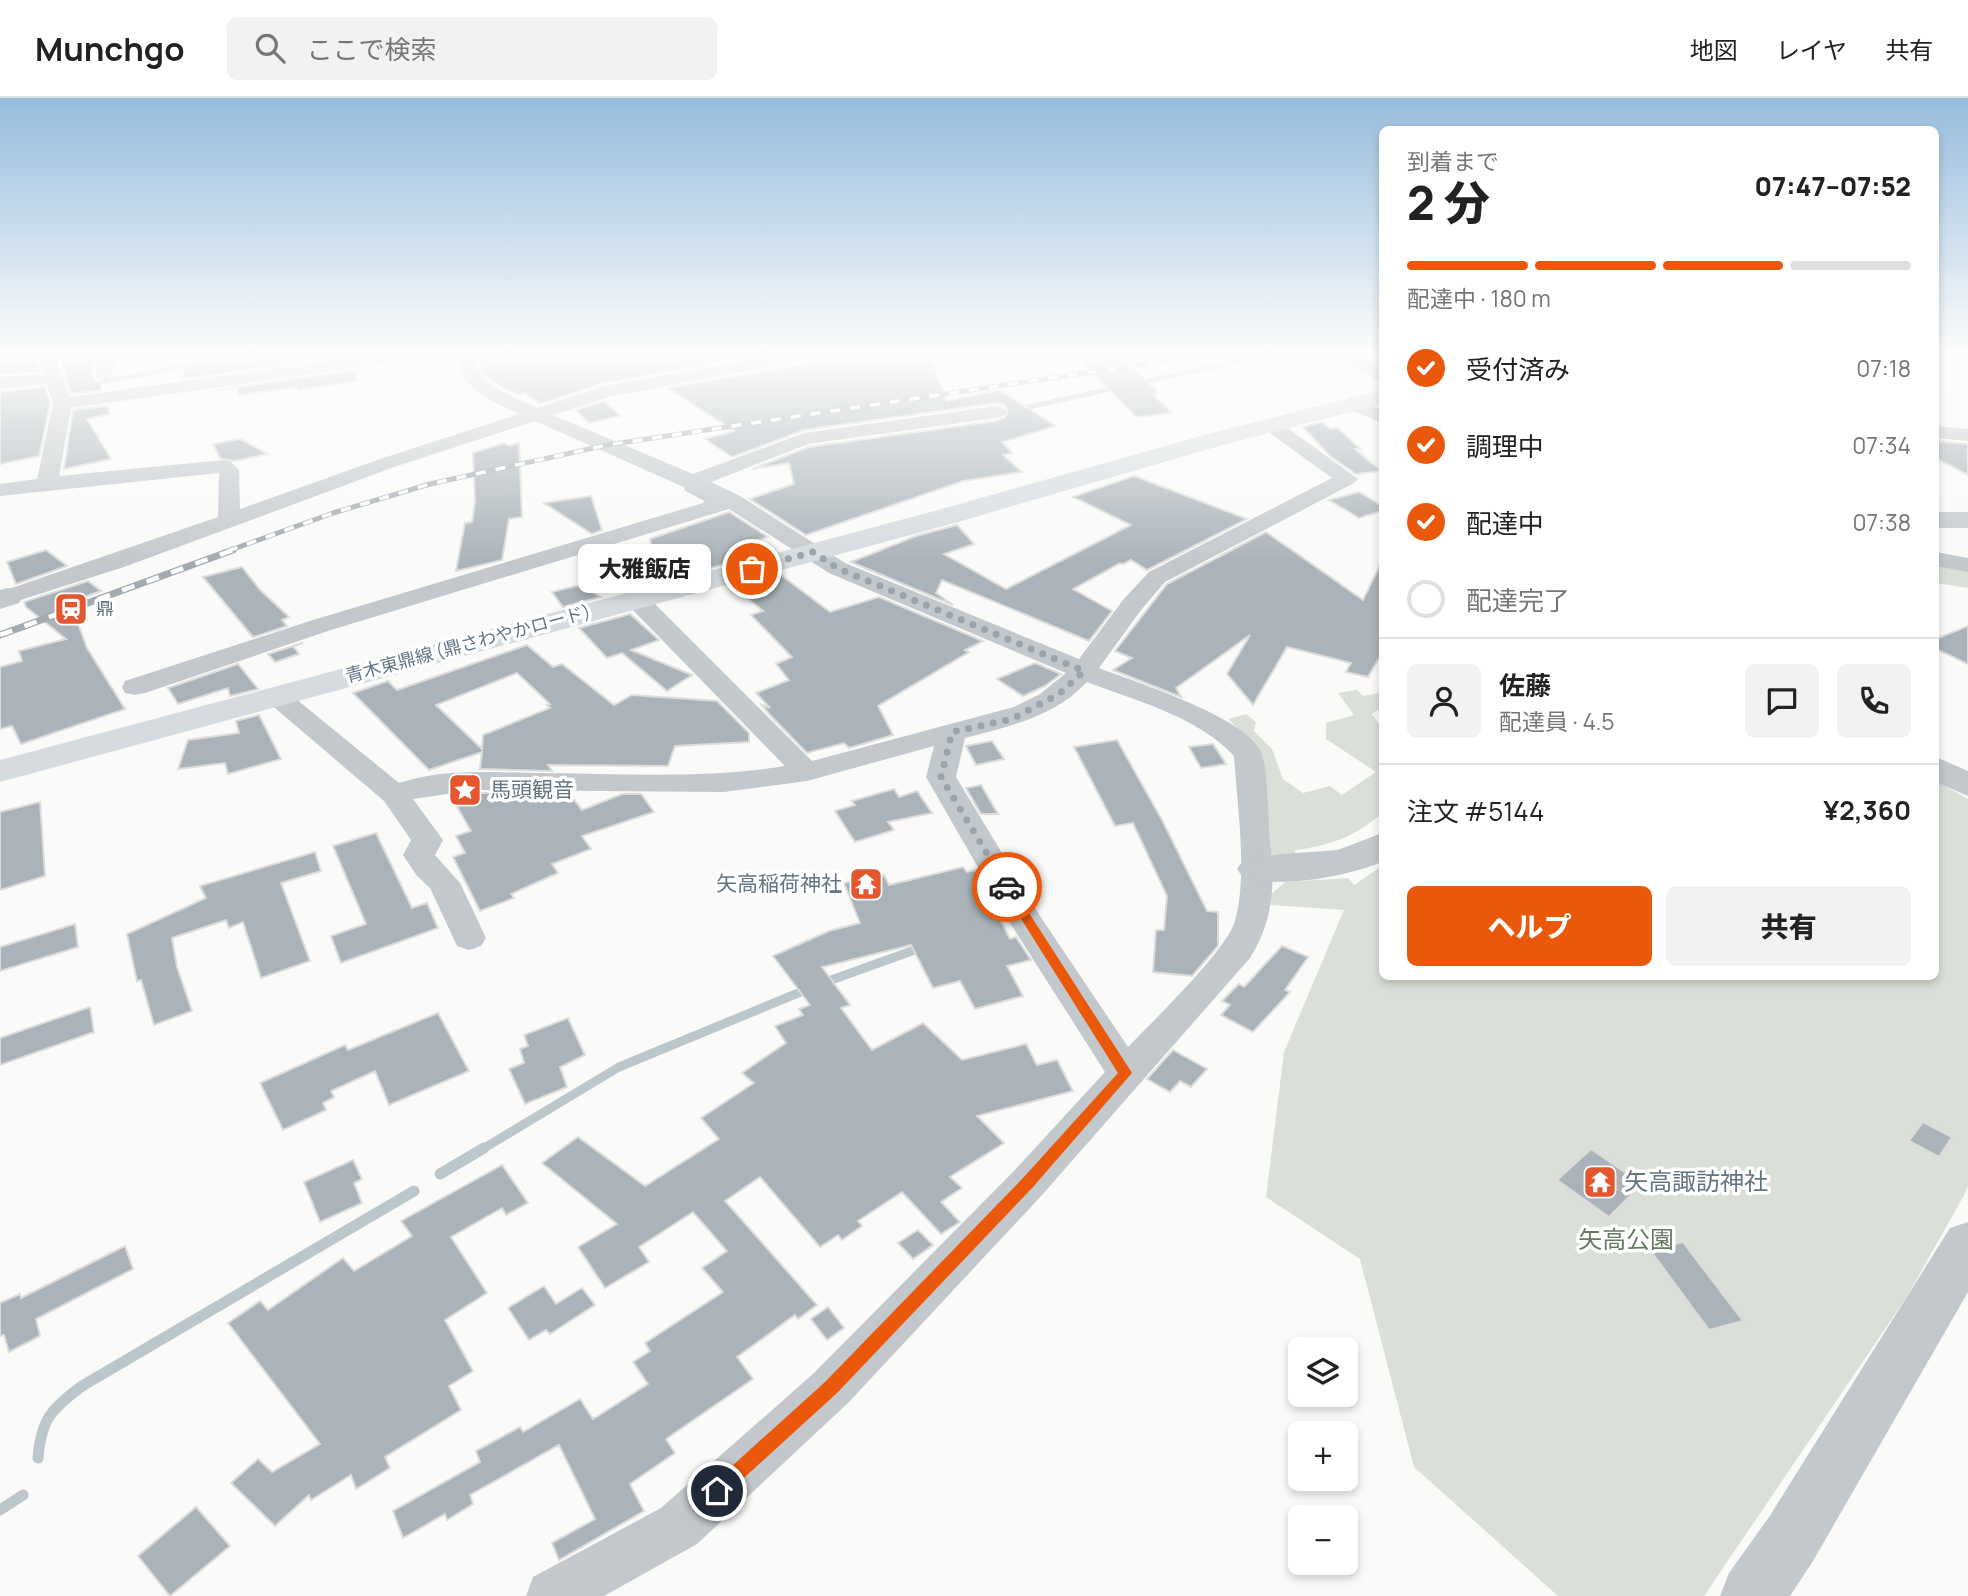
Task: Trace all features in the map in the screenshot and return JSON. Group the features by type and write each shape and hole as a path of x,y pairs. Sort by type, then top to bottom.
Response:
{"main road":[{"name":"青木東鼎線 (鼎さわやかロード)","path":"0,771 813,552 1274,424"}],"street":[{"path":"47,484 58,424"},
{"path":"4,599 504,424"},
{"path":"552,1596 679,1526 810,1406 1028,1183 1238,950 1252,922 1257,869 1248,754 1234,739 1199,717 837,568 732,501 693,481 558,424"},
{"path":"693,481 804,439 911,424"},
{"path":"395,795 418,787 475,781 724,783 807,772 952,732 1012,719 1059,694 1084,671 1142,590 1157,577 1347,479 1270,425"},
{"path":"1939,432 1968,435"},
{"path":"0,490 224,466 229,470 229,521"},
{"path":"135,687 348,617 732,501"},
{"path":"1939,520 1968,520"},
{"path":"1939,560 1968,565"},
{"path":"636,599 807,772"},
{"path":"275,696 395,795 427,840 419,855 428,869 444,883 469,938"},
{"path":"952,732 941,777 1027,923 1125,1073"},
{"path":"1939,770 1968,785"},
{"path":"1257,869 1336,863 1370,854 1379,847"},
{"path":"1752,1596 1791,1539 1968,1244"}],"green space":[{"path":"1939,564 1968,570 1968,588 1939,583"},
{"path":"1357,690 1363,696 1379,694 1379,709 1372,714 1379,724 1379,815 1352,834 1331,843 1295,850 1297,858 1280,860 1266,850 1257,747 1228,719 1246,714 1256,722 1254,731 1272,749 1283,779 1303,793 1330,786 1342,795 1376,772 1326,739 1326,723 1354,715 1338,693"},
{"name":"矢高公園","path":"1939,783 1968,799 1968,1186 1906,1298 1704,1596 1558,1596 1414,1467 1360,1259 1266,1197 1284,1052 1344,910 1271,905 1269,896 1285,882 1348,878 1354,885 1379,868 1379,980 1939,980"}],"building":[{"path":"0,424 46,424 39,456 0,464"},
{"path":"71,424 90,424 111,459 64,469"},
{"path":"723,424 847,424 804,430 732,457 705,439 734,431"},
{"path":"975,424 1056,426 1002,442 1012,453 1003,455 1022,472 963,481 806,535 750,499 794,484 789,463 752,469 809,447"},
{"path":"1324,424 1330,429 1338,428 1360,449 1355,449 1379,471 1356,474 1330,456 1303,427"},
{"path":"240,439 268,454 234,461 220,458 213,444"},
{"path":"1939,441 1968,444 1968,475 1939,460"},
{"path":"504,443 509,446 519,443 522,517 509,519 502,560 456,571 465,523 472,522 475,502 473,453"},
{"path":"1134,476 1247,519 1147,570 1131,560 1120,563 1073,589 1112,611 1089,641 942,580 936,593 953,605 851,562 916,536 957,525 974,544 944,554 1006,589 1131,525 1073,497"},
{"path":"1359,492 1379,504 1379,512 1359,518 1329,500"},
{"path":"591,496 602,530 592,534 544,503"},
{"path":"729,512 768,537 730,549 744,559 711,568 706,563 673,576 667,572 656,577 650,539"},
{"path":"1266,532 1363,600 1379,567 1379,658 1368,677 1346,672 1351,663 1287,647 1253,705 1227,674 1250,635 1176,688 1181,697 1113,670 1132,658 1115,651 1167,584"},
{"path":"46,550 67,566 16,584 7,562"},
{"path":"242,567 260,590 289,617 282,620 287,626 253,637 203,577"},
{"path":"781,575 830,612 879,597 983,641 878,706 893,735 849,748 844,743 807,753 770,715 762,705 770,708 756,693 789,680 776,664 792,657 751,615 763,611 733,586"},
{"path":"88,581 101,591 70,602 87,648 125,709 21,744 12,726 0,729 0,667 22,661 19,651 66,639 26,607 24,602"},
{"path":"580,585 601,597 563,607 552,592"},
{"path":"630,614 659,640 631,650 692,675 667,691 622,653 607,658 579,628"},
{"path":"1968,626 1968,664 1939,650 1939,638"},
{"path":"527,645 553,667 562,664 614,705 632,695 717,701 749,733 749,742 675,746 668,766 548,765 552,771 480,769 482,752 429,770 353,693 388,681 397,690","holes":["517,673 550,704 547,705 550,708 483,735 482,749 436,705"]},
{"path":"293,646 299,654 275,662 268,654"},
{"path":"1035,663 1061,674 1045,686 1023,696 997,679"},
{"path":"238,664 258,689 230,696 228,688 178,704 168,688"},
{"path":"259,715 281,759 228,774 225,763 178,769 188,740 239,733 236,721"},
{"path":"1117,740 1162,820 1207,911 1218,912 1218,946 1192,976 1153,972 1156,930 1164,930 1167,896 1133,823 1115,826 1074,747"},
{"path":"992,741 1004,759 976,765 966,746"},
{"path":"1213,744 1226,764 1201,768 1189,747"},
{"path":"981,785 998,814 981,814 966,788"},
{"path":"894,789 899,797 917,791 932,813 888,822 894,830 855,842 835,811 855,805 852,801"},
{"path":"478,793 569,793 582,810 622,794 641,794 654,812 582,836 591,849 552,864 558,873 511,894 514,898 480,911 453,857 465,853 456,836 471,831 456,805 477,798"},
{"path":"40,802 45,876 0,890 0,812"},
{"path":"376,833 412,908 427,903 438,928 341,963 331,936 366,924 333,846"},
{"path":"315,852 321,871 281,883 310,961 261,978 243,922 229,928 226,920 172,938 177,967 192,1011 154,1025 141,980 137,981 127,934 206,898 200,886"},
{"path":"963,867 967,872 976,870 1010,939 1016,937 1031,960 1007,966 1023,996 975,1009 960,981 933,988 911,945 822,967 850,1005 841,1008 872,1050 923,1023 962,1060 1026,1044 1037,1065 1057,1060 1073,1091 977,1116 1004,1143 950,1177 962,1188 941,1202 960,1222 941,1234 902,1192 858,1221 862,1226 842,1240 838,1235 820,1247 760,1177 725,1201 817,1305 798,1319 795,1315 737,1357 753,1379 666,1439 675,1453 630,1484 644,1511 559,1560 552,1543 595,1519 559,1445 470,1495 473,1504 447,1520 445,1514 403,1538 393,1511 480,1462 476,1451 520,1427 523,1432 580,1399 593,1419 648,1384 633,1362 650,1351 645,1343 723,1292 702,1268 727,1251 693,1212 639,1247 649,1262 605,1288 578,1247 617,1224 542,1163 578,1137 645,1186 719,1139 701,1118 754,1083 742,1073 786,1043 775,1026 803,1015 799,1009 810,1005 773,956 829,931 860,923 844,883 884,875 889,885"},
{"path":"75,924 78,947 0,971 0,947"},
{"path":"1282,946 1308,957 1285,990 1290,992 1253,1032 1221,1015 1230,1005 1222,1001 1239,984 1244,987"},
{"path":"90,1007 94,1032 0,1065 0,1038"},
{"path":"438,1013 469,1071 389,1105 375,1071 331,1091 334,1097 323,1103 326,1110 283,1130 260,1083 345,1045 348,1050"},
{"path":"568,1018 585,1055 560,1067 567,1087 525,1104 509,1069 524,1063 520,1049 528,1046 524,1035"},
{"path":"1173,1050 1207,1069 1191,1087 1180,1081 1170,1092 1147,1079"},
{"path":"1923,1122 1952,1137 1939,1157 1909,1141"},
{"name":"矢高諏訪神社","path":"1591,1149 1642,1184 1609,1217 1557,1180"},
{"path":"353,1160 362,1179 354,1183 362,1203 320,1222 304,1182"},
{"path":"502,1165 528,1203 506,1215 502,1208 451,1237 487,1293 445,1320 473,1371 449,1386 461,1410 385,1457 390,1468 356,1489 351,1475 311,1500 309,1495 275,1526 231,1483 258,1459 272,1472 320,1444 228,1323 260,1301 268,1310 343,1258 354,1271 412,1236 401,1221"},
{"path":"918,1230 933,1245 913,1259 898,1243"},
{"path":"1683,1242 1743,1321 1709,1330 1650,1250"},
{"path":"125,1246 133,1269 36,1319 40,1336 9,1352 4,1335 0,1336 0,1303 20,1294 21,1298"},
{"path":"544,1286 556,1304 582,1288 595,1305 550,1334 546,1330 529,1340 508,1308"},
{"path":"828,1307 844,1328 827,1340 811,1319"},
{"path":"196,1507 230,1546 170,1596 138,1556"}],"waterway":[{"path":"687,489 712,502 706,503"},
{"path":"823,983 923,947"},
{"path":"481,1150 619,1067 808,989"},
{"path":"440,1174 484,1148"},
{"path":"38,1458 42,1434 50,1416 82,1386 414,1191"},
{"path":"0,1510 23,1495"}],"railway":[{"path":"228,551 333,513 430,484 607,445 747,424"},
{"path":"0,635 233,550"}],"way so far":[{"path":"752,569 813,552 837,568 1084,671 1059,694 1012,719 952,732 941,777 1007,887"}],"place":[{"name":"大雅飯店","path":"752,569"},
{"name":"鼎","path":"71,609"},
{"name":"馬頭観音","path":"465,790"},
{"name":"矢高稲荷神社","path":"866,884"},
{"name":"矢高諏訪神社","path":"1600,1182"}],"route":[{"path":"717,1491 831,1388 1028,1183 1125,1073 1027,923 1007,887"}]}
